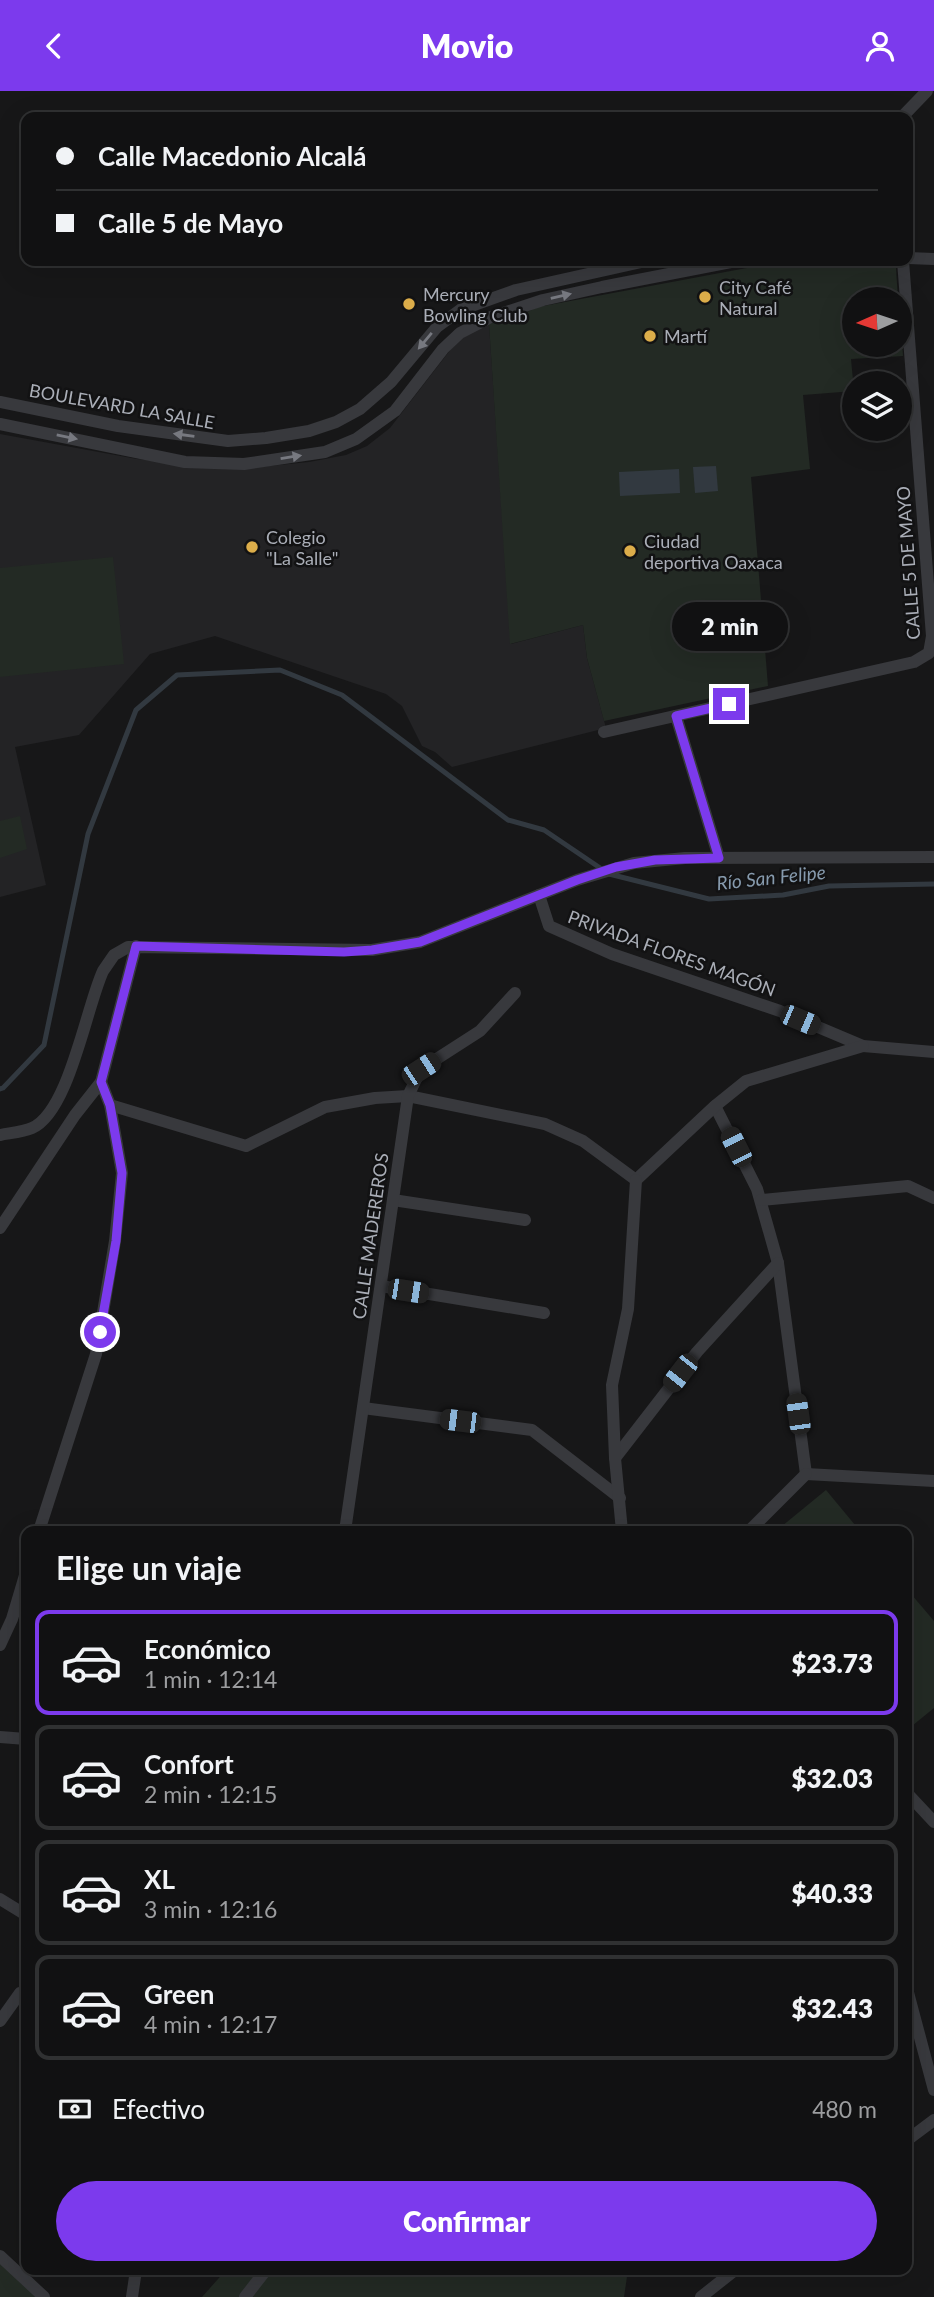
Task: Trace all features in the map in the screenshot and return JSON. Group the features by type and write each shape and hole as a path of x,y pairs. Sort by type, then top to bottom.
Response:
{"street":[{"path":"907,112 927,91"},
{"path":"913,258 934,260"},
{"name":"BOULEVARD LA SALLE","path":"0,402 118,426 228,441 309,431 360,409 391,382 437,327 460,310 516,290 624,266"},
{"path":"0,424 185,462 244,464 325,452 356,439 396,411 443,349 460,333 491,317 602,286 709,266"},
{"name":"CALLE 5 DE MAYO","path":"604,732 914,662 929,653 932,636 903,266"},
{"path":"676,716 719,858"},
{"path":"0,1135 33,1128 53,1110 65,1084 103,971 121,950 136,946 344,952 372,950 420,942 616,867 665,860 719,858 934,857"},
{"name":"PRIVADA FLORES MAGÓN","path":"539,895 550,926 612,954 780,1011 863,1046 934,1052"},
{"path":"0,1228 75,1115 101,1082 136,946"},
{"name":"CALLE MADEREROS","path":"346,1526 408,1096 421,1069 480,1031 515,993"},
{"path":"622,1526 612,1385 628,1309 636,1180 715,1106 746,1081 863,1046"},
{"path":"41,1526 96,1354 116,1241 122,1173 110,1105 101,1082"},
{"path":"110,1105 246,1146 325,1107 375,1098 408,1096 545,1124 583,1141 636,1180"},
{"path":"715,1106 757,1189 778,1263 806,1474"},
{"path":"761,1200 908,1187 934,1198"},
{"path":"393,1200 526,1220"},
{"path":"615,1458 697,1352 778,1263"},
{"path":"381,1286 544,1313"},
{"path":"363,1408 532,1430 620,1498"},
{"path":"754,1526 806,1474 934,1481"},
{"path":"0,1645 6,1620 21,1594"},
{"path":"0,1737 21,1739"},
{"path":"912,1798 934,1822"},
{"path":"0,1899 21,1912"},
{"path":"0,2021 20,1993"},
{"path":"912,2008 934,2090"},
{"path":"912,2136 934,2120"},
{"path":"0,2256 44,2297"},
{"path":"132,2297 135,2275"},
{"path":"245,2297 262,2275"},
{"path":"701,2297 729,2275"}],"shaded area":[{"name":"Ciudad deportiva Oaxaca","path":"757,266 896,268 897,287 842,287 842,357 886,357 851,359 852,371 842,371 842,392 803,395 810,469 751,477 768,686 604,721 587,658 583,625 510,644 489,324 516,317 538,307"},
{"name":"Colegio \"La Salle\"","path":"489,324 511,644 583,625 587,658 606,728 452,767 435,752 422,746 402,706 386,694 215,636 150,654 79,735 15,747 46,885 0,897 0,434 137,459 250,468 346,455 367,446 390,428 451,349 468,333"},
{"path":"716,466 718,491 695,493 693,467"},
{"path":"679,469 680,493 620,496 619,472"},
{"path":"113,557 124,664 0,677 0,568"},
{"path":"20,816 27,849 0,858 0,821"},
{"path":"826,1490 856,1526 782,1526"},
{"path":"912,1595 934,1621 934,1708 912,1726"},
{"path":"0,2258 43,2297 0,2297"},
{"path":"222,2275 627,2275 624,2297 202,2297"}],"waterway":[{"name":"Río San Felipe","path":"0,1089 44,1045 88,834 136,710 177,675 280,670 342,695 508,820 544,830 609,874 709,899 783,895 829,886 934,884"}],"place":[{"name":"City Café Natural","path":"705,297"},
{"name":"Mercury Bowling Club","path":"409,304"},
{"name":"Martí","path":"650,336"},
{"name":"Colegio \"La Salle\"","path":"252,547"},
{"name":"Ciudad deportiva Oaxaca","path":"630,551"}],"route":[{"path":"100,1332 116,1241 122,1173 110,1105 101,1082 136,946 344,952 397,947 420,942 616,867 655,860 719,858 676,716 729,704"}]}
